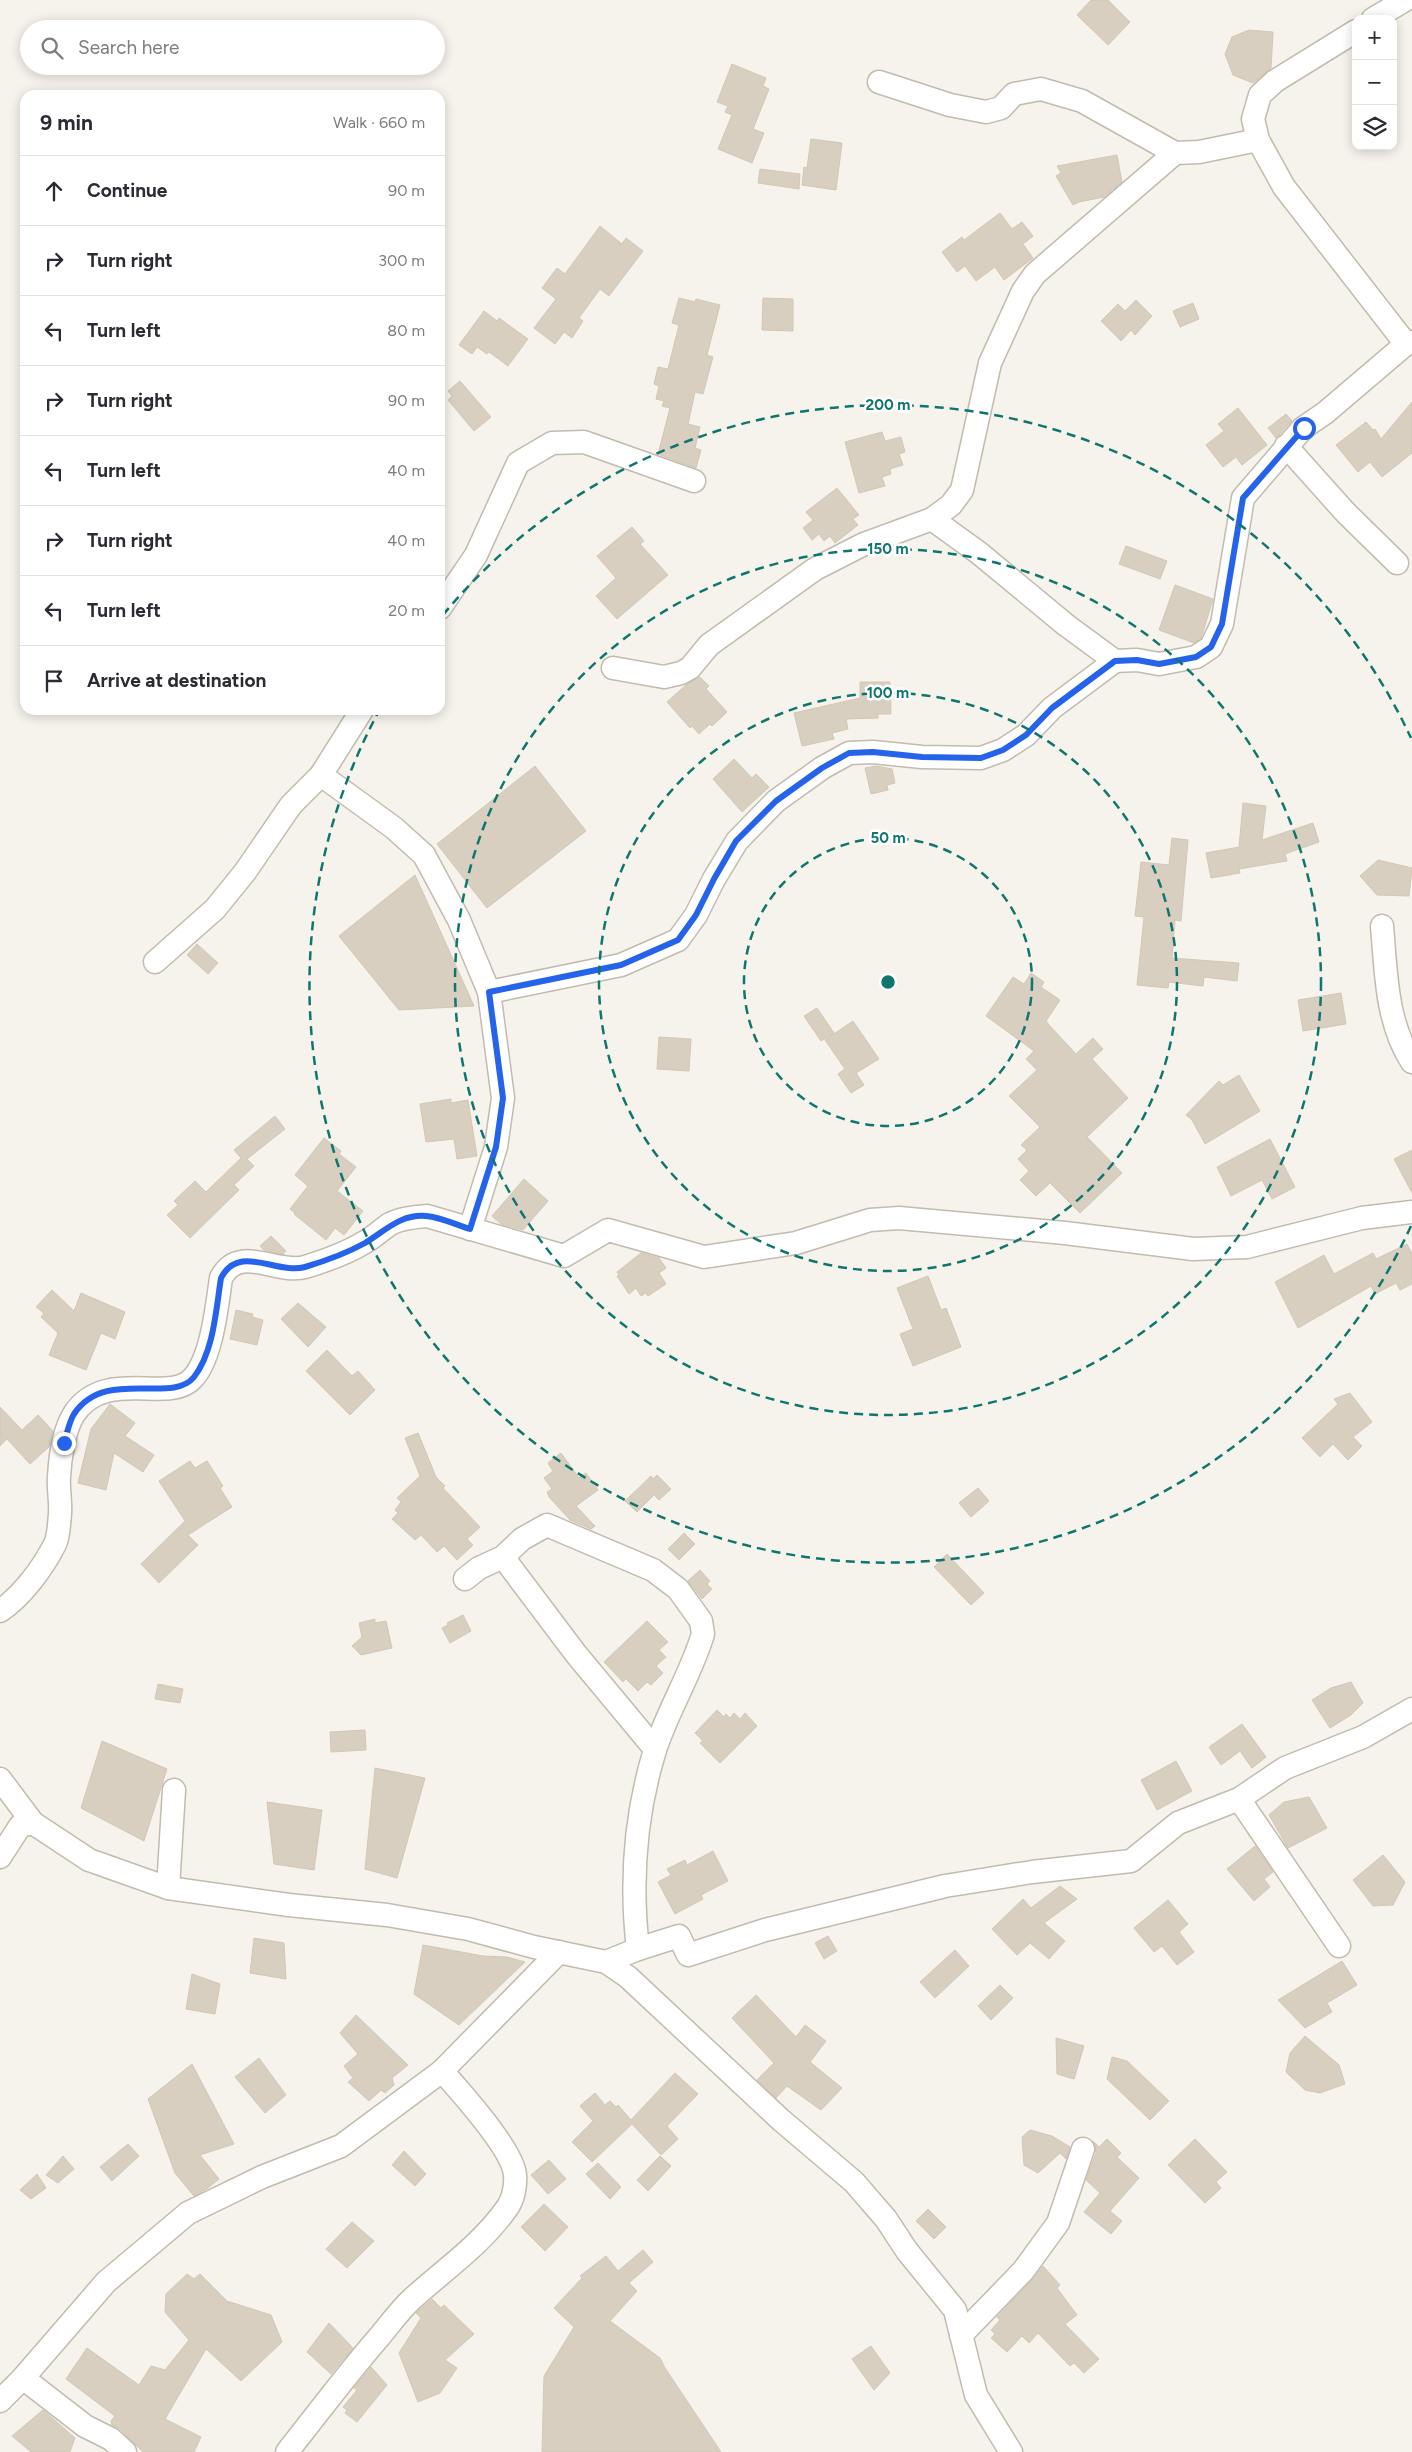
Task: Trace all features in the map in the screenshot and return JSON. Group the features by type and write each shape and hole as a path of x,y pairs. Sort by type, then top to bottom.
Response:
{"street":[{"path":"1380,15 1405,0"},
{"path":"489,992 621,965 678,940 696,915 736,841 776,801 822,768 849,753 873,752 960,758 988,755 1003,750 1026,735 1052,708 1115,661 1137,660 1159,664 1196,657 1211,647 1222,624 1243,498 1286,446 1304,428 1325,413 1409,343 1284,187 1258,140 1253,119 1260,95 1275,81 1352,33"},
{"path":"879,82 950,105 986,112 1001,108 1014,94 1041,89 1082,101 1175,153 1199,152 1258,140"},
{"path":"613,668 664,677 681,673 690,668 709,645 815,569 864,544 932,519 951,505 962,490 990,363 1023,291 1035,274 1175,153"},
{"path":"445,601 476,555 518,463 552,444 584,442 694,481"},
{"path":"1286,446 1346,513 1398,563"},
{"path":"932,519 979,553 1066,625 1115,661"},
{"path":"155,962 215,909 245,872 291,805 321,775 359,715"},
{"path":"321,775 394,828 424,855 460,920 489,992 503,1098 496,1147 470,1229"},
{"path":"1382,926 1388,990 1395,1024 1403,1048 1412,1062"},
{"path":"0,1611 15,1601 56,1543 60,1513 59,1477 64,1443 74,1415 91,1397 108,1391 123,1388 171,1388 180,1386 193,1378 208,1348 221,1278 232,1264 239,1262 256,1261 292,1270 358,1246 392,1223 408,1218 427,1216 564,1256 608,1230 704,1256 796,1243 870,1220 899,1218 1065,1233 1192,1249 1247,1247 1362,1218 1412,1212"},
{"path":"465,1579 479,1568 503,1557 522,1539 547,1526 653,1570 678,1589 702,1621 703,1634 655,1749 638,1822 634,1861 634,1919 638,1949"},
{"path":"503,1557 576,1654 655,1749"},
{"path":"606,1962 638,1949 679,1936 688,1956 765,1930 945,1886 1032,1872 1131,1861 1178,1823 1239,1800 1285,1768 1363,1737 1412,1709"},
{"path":"0,1779 33,1823 89,1860 168,1888 289,1905 387,1915 468,1929 606,1962 628,1978 781,2120 854,2182 886,2219 907,2251 955,2310 976,2395 1011,2452"},
{"path":"168,1888 174,1790"},
{"path":"1239,1800 1339,1946"},
{"path":"0,1857 20,1826 33,1823"},
{"path":"0,2401 23,2378 106,2282 188,2214 262,2177 341,2146 442,2071 560,1952"},
{"path":"288,2452 361,2358 411,2300 453,2266 488,2232 509,2206 515,2188 515,2174 508,2157 482,2117 442,2071"},
{"path":"961,2335 1023,2271 1058,2223 1083,2149"},
{"path":"23,2378 85,2426 111,2439 124,2452"}],"building":[{"path":"1091,0 1108,0 1130,22 1108,45 1077,15"},
{"path":"1249,30 1273,32 1271,68 1253,83 1233,75 1225,54 1232,37"},
{"path":"732,64 766,78 763,86 769,89 753,129 764,133 752,163 718,149 732,115 725,112 728,106 717,102"},
{"path":"811,139 842,143 836,190 802,185 804,167 807,168"},
{"path":"1117,155 1122,182 1104,197 1073,205 1056,176 1061,173 1057,166"},
{"path":"760,169 800,174 799,189 758,183"},
{"path":"1000,213 1012,229 1022,222 1033,236 1023,244 1033,258 1004,280 995,267 976,281 965,266 957,272 942,252 962,237 964,240"},
{"path":"600,226 622,244 626,238 643,251 609,296 600,289 579,318 583,321 572,338 564,332 555,344 534,328 556,299 542,288 557,268 565,274"},
{"path":"679,298 695,302 696,299 720,305 707,355 713,357 703,394 695,392 688,424 700,427 695,448 701,450 696,468 658,454 670,408 662,406 664,401 656,399 659,386 654,384 658,367 668,369 679,325 672,323"},
{"path":"763,298 793,299 793,331 762,330"},
{"path":"1136,300 1152,316 1135,335 1131,330 1121,341 1101,321 1118,304 1125,311"},
{"path":"1193,303 1199,319 1180,327 1173,311"},
{"path":"484,311 497,321 499,318 528,339 508,366 489,352 487,354 477,347 472,354 459,345"},
{"path":"460,381 491,417 474,431 448,400 452,396 448,391"},
{"path":"1412,402 1412,453 1382,477 1370,462 1358,472 1336,445 1366,422 1373,430 1375,429 1381,439"},
{"path":"1238,408 1267,445 1242,465 1236,457 1223,467 1206,445 1224,431 1218,424"},
{"path":"1286,414 1292,421 1276,438 1268,428"},
{"path":"882,432 885,441 901,437 905,452 899,454 903,465 890,469 891,474 882,477 885,486 859,493 845,442"},
{"path":"837,488 859,515 853,519 858,525 835,543 830,536 824,541 819,534 812,540 803,528 813,520 806,512"},
{"path":"632,527 644,541 640,544 668,575 617,619 596,596 616,578 597,556"},
{"path":"1126,546 1167,561 1160,579 1119,564"},
{"path":"1175,585 1213,599 1201,638 1194,643 1159,630"},
{"path":"700,677 709,686 706,689 727,712 712,726 710,724 699,734 692,726 690,728 667,702 686,685"},
{"path":"860,682 890,682 891,714 878,714 878,718 846,719 848,729 832,733 834,739 802,746 794,713 860,698"},
{"path":"734,759 752,778 756,774 769,787 742,812 713,779"},
{"path":"535,766 586,831 487,908 437,844"},
{"path":"876,766 892,769 895,783 887,785 888,790 871,794 865,768"},
{"path":"1243,803 1266,806 1262,840 1313,823 1319,842 1285,854 1287,861 1239,869 1240,873 1211,878 1206,853 1239,847"},
{"path":"1172,838 1188,840 1181,921 1175,920 1172,958 1239,963 1237,981 1204,977 1203,986 1169,982 1168,988 1137,985 1144,917 1135,916 1141,862 1169,865"},
{"path":"1378,860 1412,868 1409,896 1377,895 1360,876"},
{"path":"415,875 474,1006 399,1010 339,936"},
{"path":"197,944 218,963 208,974 187,955"},
{"path":"1031,973 1044,982 1041,987 1060,1000 1046,1021 1049,1025 1076,1054 1093,1038 1103,1049 1092,1059 1128,1098 1087,1137 1122,1173 1080,1213 1050,1183 1036,1196 1020,1180 1029,1171 1018,1159 1027,1150 1021,1145 1040,1127 1009,1096 1037,1070 1026,1059 1034,1051 986,1016 1013,977 1024,984"},
{"path":"1341,993 1346,1024 1303,1031 1298,1000"},
{"path":"817,1008 834,1033 821,1041 804,1016"},
{"path":"853,1021 879,1059 856,1073 864,1085 851,1093 838,1074 845,1069 825,1040"},
{"path":"659,1037 691,1039 689,1071 657,1069"},
{"path":"1239,1075 1260,1111 1205,1144 1192,1120 1186,1115 1219,1081 1223,1085"},
{"path":"451,1099 451,1103 468,1100 477,1156 457,1159 454,1139 426,1142 420,1104"},
{"path":"275,1116 285,1129 247,1159 254,1166 234,1185 239,1190 190,1238 167,1215 178,1205 174,1201 195,1181 206,1192 241,1158 234,1150"},
{"path":"324,1138 341,1151 339,1154 356,1167 337,1191 363,1211 344,1235 335,1228 326,1240 290,1209 308,1186 295,1175"},
{"path":"1270,1139 1295,1187 1272,1199 1262,1180 1231,1196 1217,1167"},
{"path":"1412,1150 1412,1193 1394,1159"},
{"path":"524,1179 548,1201 523,1230 501,1224 492,1216"},
{"path":"271,1236 286,1251 283,1254 264,1250 260,1246"},
{"path":"1407,1244 1412,1254 1412,1284 1400,1290 1396,1283 1375,1294 1371,1286 1298,1328 1275,1282 1324,1255 1334,1274 1373,1253 1376,1259"},
{"path":"641,1253 659,1258 666,1268 659,1273 666,1284 648,1296 646,1293 641,1296 636,1288 629,1294 617,1276 619,1275 617,1272"},
{"path":"928,1276 941,1310 946,1308 961,1347 913,1366 900,1334 913,1329 897,1288"},
{"path":"52,1290 74,1311 81,1293 125,1312 115,1339 101,1333 86,1370 49,1355 58,1333 41,1317 44,1313 36,1307"},
{"path":"298,1303 326,1327 308,1347 281,1319"},
{"path":"236,1310 253,1314 252,1317 263,1320 257,1345 230,1339"},
{"path":"327,1350 352,1376 358,1371 375,1390 350,1415 306,1371"},
{"path":"1350,1393 1372,1422 1353,1437 1362,1446 1348,1460 1333,1444 1320,1457 1302,1438 1338,1404 1334,1399"},
{"path":"110,1404 135,1423 125,1436 154,1455 143,1472 114,1453 106,1490 78,1483 91,1429"},
{"path":"0,1407 22,1430 38,1415 53,1431 49,1447 30,1464 7,1439 0,1446"},
{"path":"418,1433 436,1477 445,1486 443,1488 480,1527 467,1539 473,1545 457,1560 444,1546 437,1552 421,1535 415,1540 392,1519 398,1513 395,1510 401,1502 397,1498 420,1476 405,1438"},
{"path":"561,1453 579,1478 586,1473 598,1490 576,1506 595,1526 591,1529 570,1520 549,1497 547,1492 552,1489 544,1478 553,1471 548,1463"},
{"path":"190,1461 195,1468 207,1461 223,1486 220,1488 232,1507 188,1535 198,1545 159,1583 141,1564 185,1521 159,1481"},
{"path":"657,1475 671,1489 659,1500 654,1495 637,1512 625,1501 651,1476 653,1479"},
{"path":"978,1488 989,1501 971,1517 959,1503"},
{"path":"684,1533 695,1544 679,1560 668,1549"},
{"path":"947,1554 984,1593 971,1605 934,1567"},
{"path":"700,1570 710,1581 707,1584 712,1589 702,1599 688,1581"},
{"path":"463,1615 471,1631 450,1643 442,1628 448,1625 447,1623"},
{"path":"375,1619 375,1623 386,1621 392,1648 361,1655 352,1646 362,1637 359,1623"},
{"path":"647,1621 668,1642 659,1650 666,1657 656,1666 663,1673 651,1685 647,1682 638,1691 626,1679 623,1682 604,1662"},
{"path":"1351,1682 1363,1703 1351,1715 1330,1728 1312,1700 1331,1688"},
{"path":"158,1684 183,1689 180,1703 155,1699"},
{"path":"717,1710 724,1717 726,1714 730,1718 734,1713 740,1719 745,1713 757,1726 720,1763 700,1743 703,1741 695,1733"},
{"path":"1242,1724 1266,1757 1252,1768 1240,1751 1221,1765 1209,1747"},
{"path":"365,1730 366,1750 331,1752 330,1732"},
{"path":"102,1741 167,1769 144,1841 81,1808"},
{"path":"1176,1761 1192,1791 1157,1810 1141,1780"},
{"path":"375,1768 425,1778 397,1878 365,1869"},
{"path":"1309,1797 1327,1828 1288,1848 1269,1815 1284,1802"},
{"path":"267,1802 322,1810 314,1870 274,1864"},
{"path":"1255,1846 1273,1872 1264,1879 1270,1887 1254,1901 1227,1869"},
{"path":"713,1851 728,1881 701,1895 703,1899 675,1914 658,1882 671,1875 667,1869 685,1860 687,1865"},
{"path":"1383,1855 1405,1882 1393,1905 1373,1906 1353,1880"},
{"path":"1060,1886 1077,1899 1044,1923 1065,1941 1049,1959 1030,1943 1017,1955 992,1929 1023,1899 1031,1908"},
{"path":"1168,1900 1188,1924 1179,1932 1194,1952 1177,1965 1162,1946 1154,1952 1134,1928"},
{"path":"828,1936 837,1951 824,1959 815,1943"},
{"path":"254,1938 284,1943 286,1979 250,1973"},
{"path":"423,1945 483,1956 507,1957 525,1962 459,2025 414,1994"},
{"path":"955,1950 969,1966 935,1998 920,1982"},
{"path":"1342,1961 1357,1985 1327,2003 1332,2012 1305,2028 1278,2000"},
{"path":"192,1974 220,1984 215,2014 186,2009"},
{"path":"1000,1985 1013,1998 991,2020 978,2006"},
{"path":"756,1995 796,2037 805,2025 826,2041 810,2062 842,2088 821,2110 787,2086 776,2098 757,2080 774,2063 732,2018"},
{"path":"356,2015 408,2065 392,2078 394,2085 385,2093 381,2090 369,2101 348,2082 353,2078 344,2066 358,2054 340,2033"},
{"path":"1305,2036 1339,2065 1345,2084 1320,2093 1305,2090 1286,2072 1290,2053"},
{"path":"1056,2038 1084,2046 1074,2079 1057,2074"},
{"path":"1112,2057 1127,2061 1169,2101 1150,2120 1107,2079"},
{"path":"259,2058 286,2095 265,2113 235,2077"},
{"path":"192,2064 234,2144 200,2155 219,2179 194,2196 175,2173 148,2099"},
{"path":"675,2073 698,2094 667,2126 678,2139 661,2155 632,2124 592,2162 572,2142 593,2121 580,2106 595,2093 605,2105 610,2101 616,2107 618,2105 631,2120"},
{"path":"1030,2130 1052,2136 1070,2147 1066,2159 1060,2153 1038,2173 1024,2165 1022,2137"},
{"path":"1107,2139 1121,2153 1117,2157 1139,2178 1110,2211 1122,2221 1111,2234 1084,2212 1100,2193 1086,2180 1096,2153 1093,2141 1099,2147"},
{"path":"1195,2139 1227,2172 1216,2182 1221,2188 1205,2203 1168,2165"},
{"path":"128,2144 139,2156 112,2181 100,2167"},
{"path":"404,2151 426,2174 415,2186 392,2165"},
{"path":"63,2156 74,2169 58,2183 46,2175"},
{"path":"660,2156 671,2166 648,2191 637,2180"},
{"path":"549,2160 566,2179 548,2194 531,2175"},
{"path":"598,2163 621,2187 610,2199 586,2174"},
{"path":"37,2174 46,2188 31,2199 20,2190"},
{"path":"544,2204 568,2227 545,2251 521,2227"},
{"path":"928,2209 946,2227 934,2239 916,2221"},
{"path":"352,2222 374,2241 347,2268 326,2249"},
{"path":"643,2250 653,2262 629,2283 637,2291 610,2321 660,2358 721,2452 542,2452 544,2376 574,2327 554,2308 582,2278 580,2276 606,2256 618,2271"},
{"path":"1043,2266 1060,2285 1057,2288 1077,2315 1065,2324 1099,2359 1084,2373 1074,2363 1070,2366 1038,2333 1029,2343 1022,2336 1007,2352 991,2338 995,2334 991,2330 1000,2320 997,2317"},
{"path":"187,2274 194,2279 200,2274 227,2301 271,2315 282,2342 241,2381 206,2349 165,2419 201,2437 194,2452 143,2452 120,2429 112,2425 111,2421 115,2416 66,2379 87,2348 139,2385 151,2366 165,2370 189,2340 165,2312 166,2294"},
{"path":"432,2299 441,2308 444,2305 474,2334 445,2360 457,2368 440,2393 418,2402 399,2353 421,2318 416,2313"},
{"path":"329,2323 353,2348 331,2374 307,2352"},
{"path":"871,2346 890,2373 874,2390 852,2359"},
{"path":"371,2367 387,2385 357,2422 345,2413 347,2410 343,2407 357,2390 354,2388"},
{"path":"43,2410 75,2438 70,2452 31,2452 12,2436"}],"route":[{"path":"64,1443 74,1415 91,1397 123,1388 171,1388 187,1383 193,1378 208,1348 221,1278 224,1271 235,1262 256,1261 292,1270 304,1267 342,1254 365,1242 392,1223 408,1218 427,1216 470,1229 496,1147 503,1098 489,992 621,965 678,940 696,915 736,841 776,801 822,768 849,753 873,752 922,757 981,758 1003,750 1026,735 1052,708 1115,661 1137,660 1159,664 1196,657 1211,647 1222,624 1243,498 1304,428"}]}
